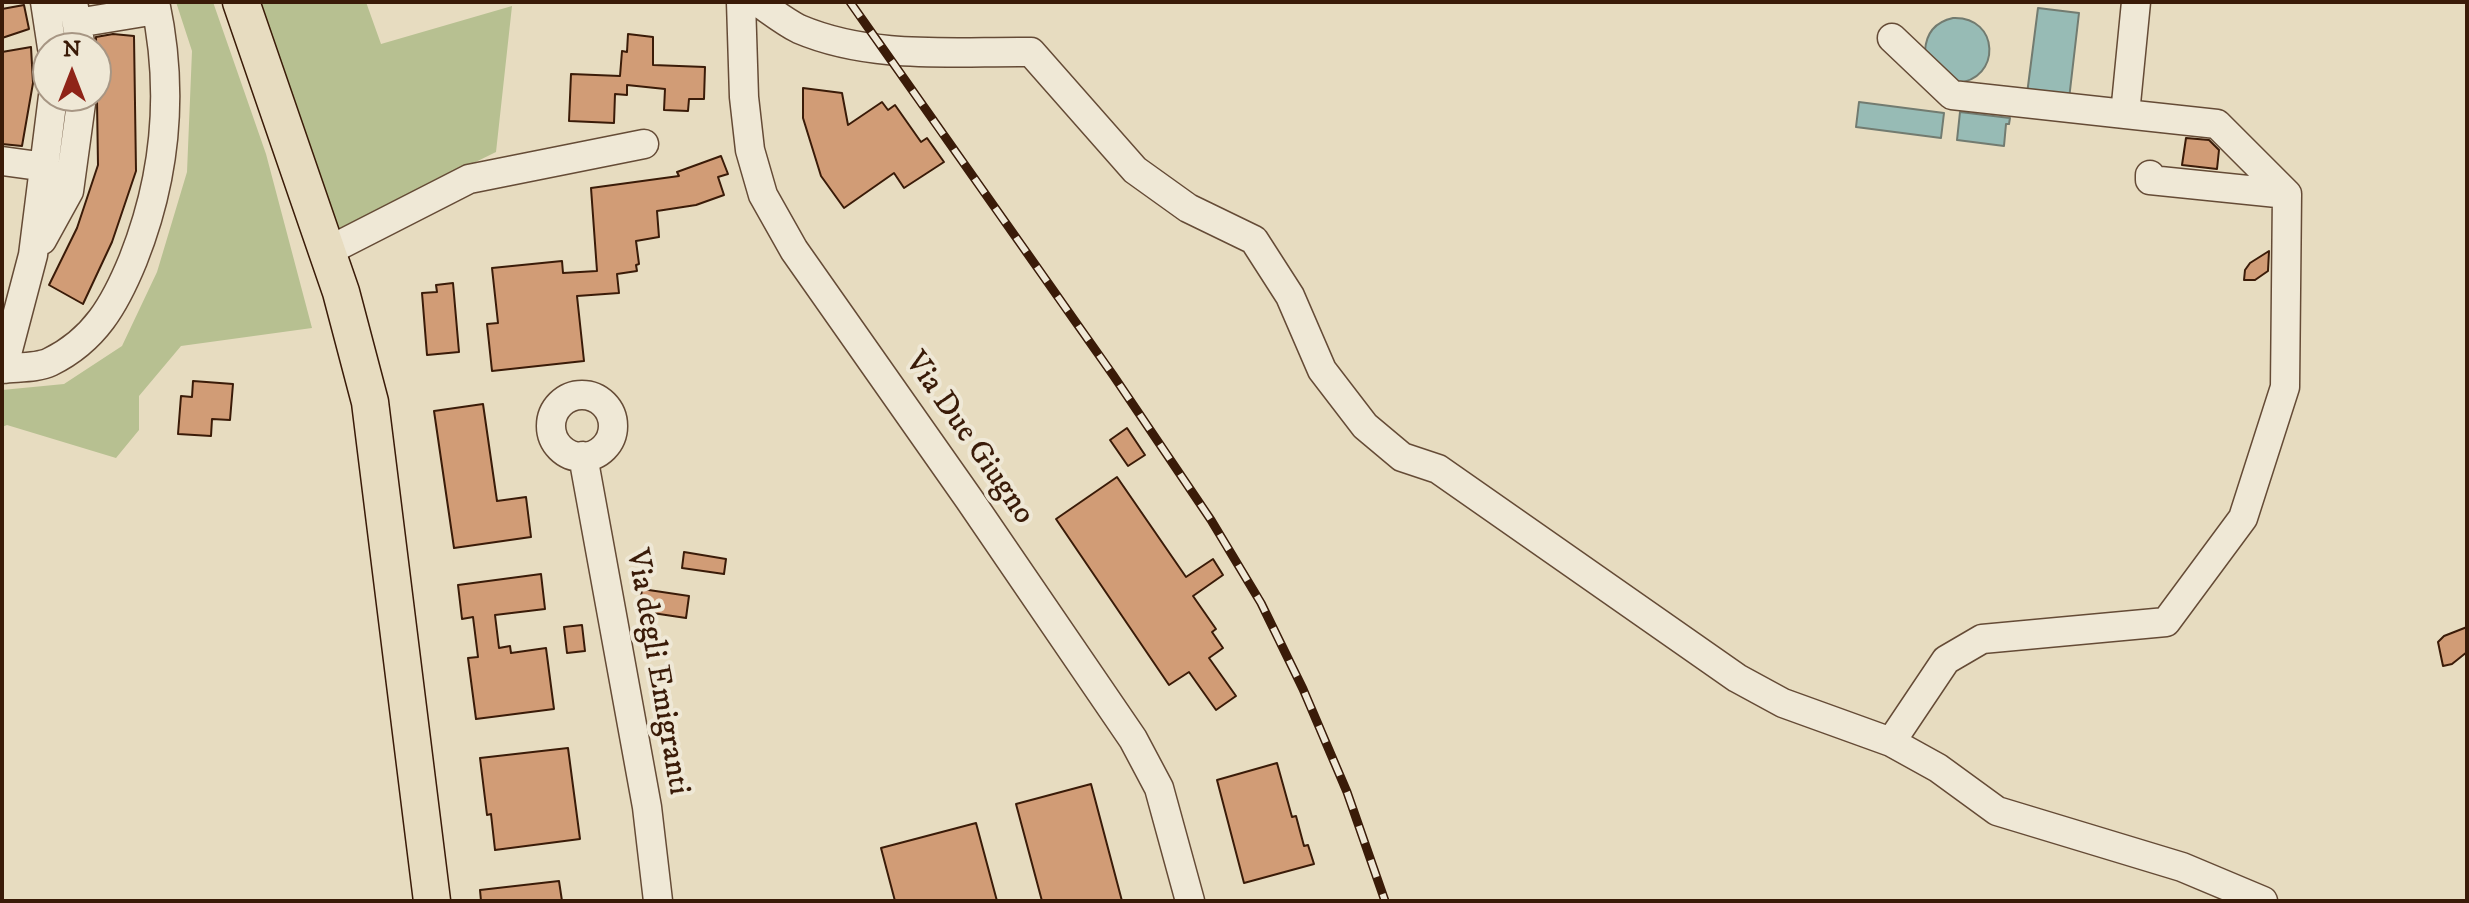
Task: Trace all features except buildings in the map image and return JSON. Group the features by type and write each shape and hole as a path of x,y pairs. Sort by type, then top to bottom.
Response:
{"main road":[{"path":"241,2 328,251 370,402 432,901"}],"street":[{"path":"45,2 50,32"},
{"name":"Via Due Giugno","path":"741,2 744,97 750,150 763,195 794,250 1133,739 1159,788 1190,901"},
{"path":"758,2 798,28 854,46 884,50 1031,52 1135,170 1188,208 1254,240 1290,296 1322,370 1365,426 1402,457 1438,469 1737,678 1783,703 1891,742 1938,768 1997,811 2182,867 2263,901"},
{"path":"2125,114 2136,2"},
{"path":"76,112 52,182 2,369 49,364 98,329 122,287 149,220 162,161 165,99 162,38 156,6 77,24"},
{"path":"1891,742 1946,660 1982,639 2166,622 2243,518 2285,387 2287,194 2217,124 1952,95 1892,38"},
{"path":"52,182 53,112"},
{"path":"328,251 469,179 644,144"},
{"path":"2,161 52,182"},
{"path":"2150,175 2150,180 2287,194"},
{"name":"Via degli Emigranti","path":"583,456 647,807 658,901"}],"green space":[{"path":"176,2 213,2 266,154 312,328 181,346 139,396 139,430 116,458 7,425 2,427 2,390 64,384 122,346 157,272 187,172 192,51"},
{"path":"255,2 366,2 381,44 512,6 496,152 337,230"}],"water":[{"path":"2038,8 2079,13 2069,99 2027,94"},
{"path":"1953,18 1969,20 1980,27 1987,37 1989,49 1988,61 1982,71 1971,79 1956,83 1925,51 1933,29"},
{"path":"1859,102 1944,113 1941,138 1856,127"},
{"path":"1960,112 2010,118 2009,124 2006,124 2004,146 1957,140"}],"railway":[{"path":"850,2 1113,375 1211,520 1261,603 1303,689 1347,792 1385,901"}]}
